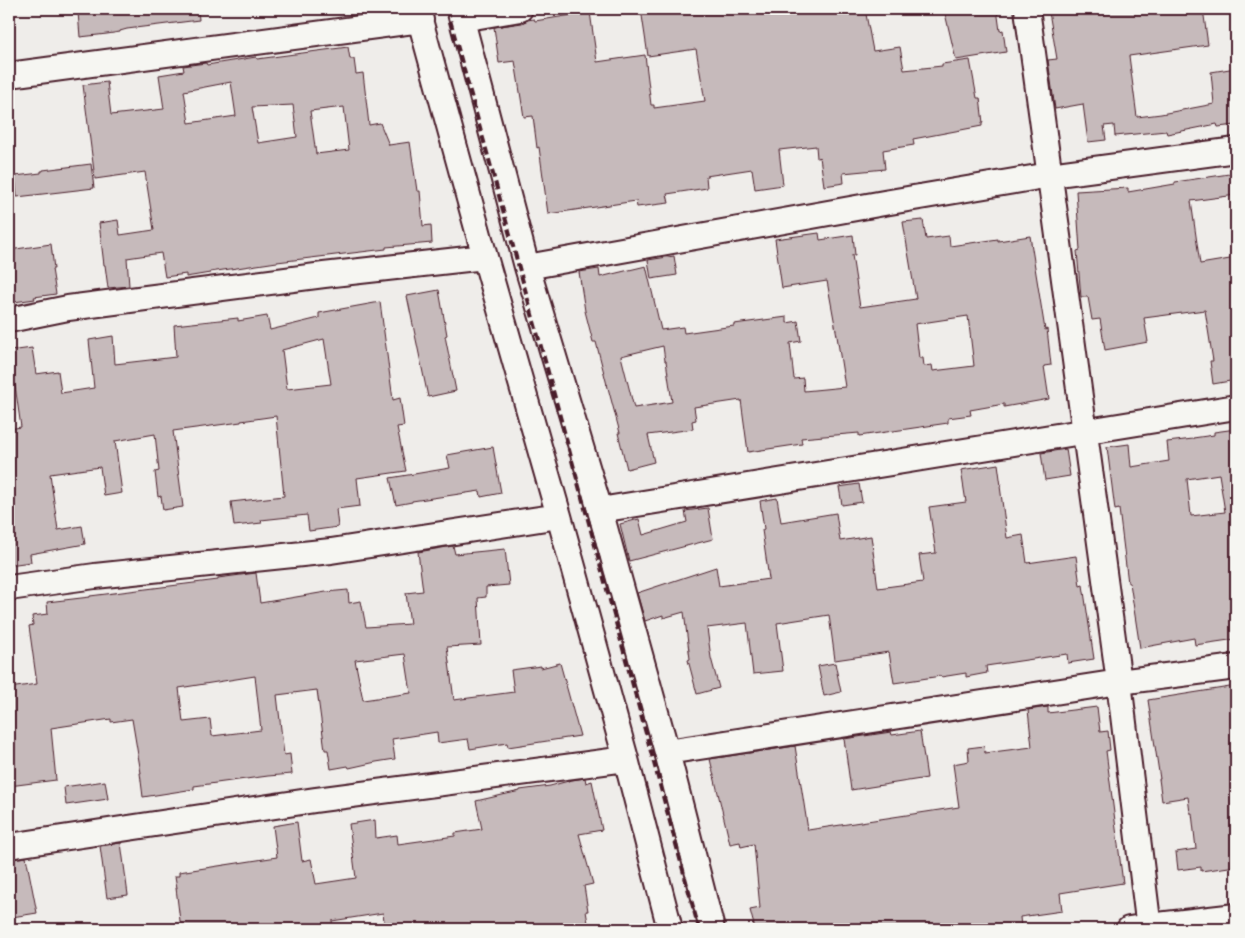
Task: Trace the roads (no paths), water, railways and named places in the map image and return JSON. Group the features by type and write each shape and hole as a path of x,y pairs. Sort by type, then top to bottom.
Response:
{"street":[{"path":"520,9 461,14 528,267 600,510 667,752 712,929"},
{"path":"1028,9 1118,682 1142,928 1236,916"},
{"path":"9,75 419,14 485,257 560,516 670,929"},
{"path":"528,267 1050,175 1236,150"},
{"path":"9,320 68,308 324,275 485,257"},
{"path":"600,510 1236,407"},
{"path":"9,588 94,576 331,551 560,516"},
{"path":"667,752 1118,682 1236,667"},
{"path":"9,846 324,798 626,759"}],"railway":[{"path":"447,9 545,361 699,929"}]}
